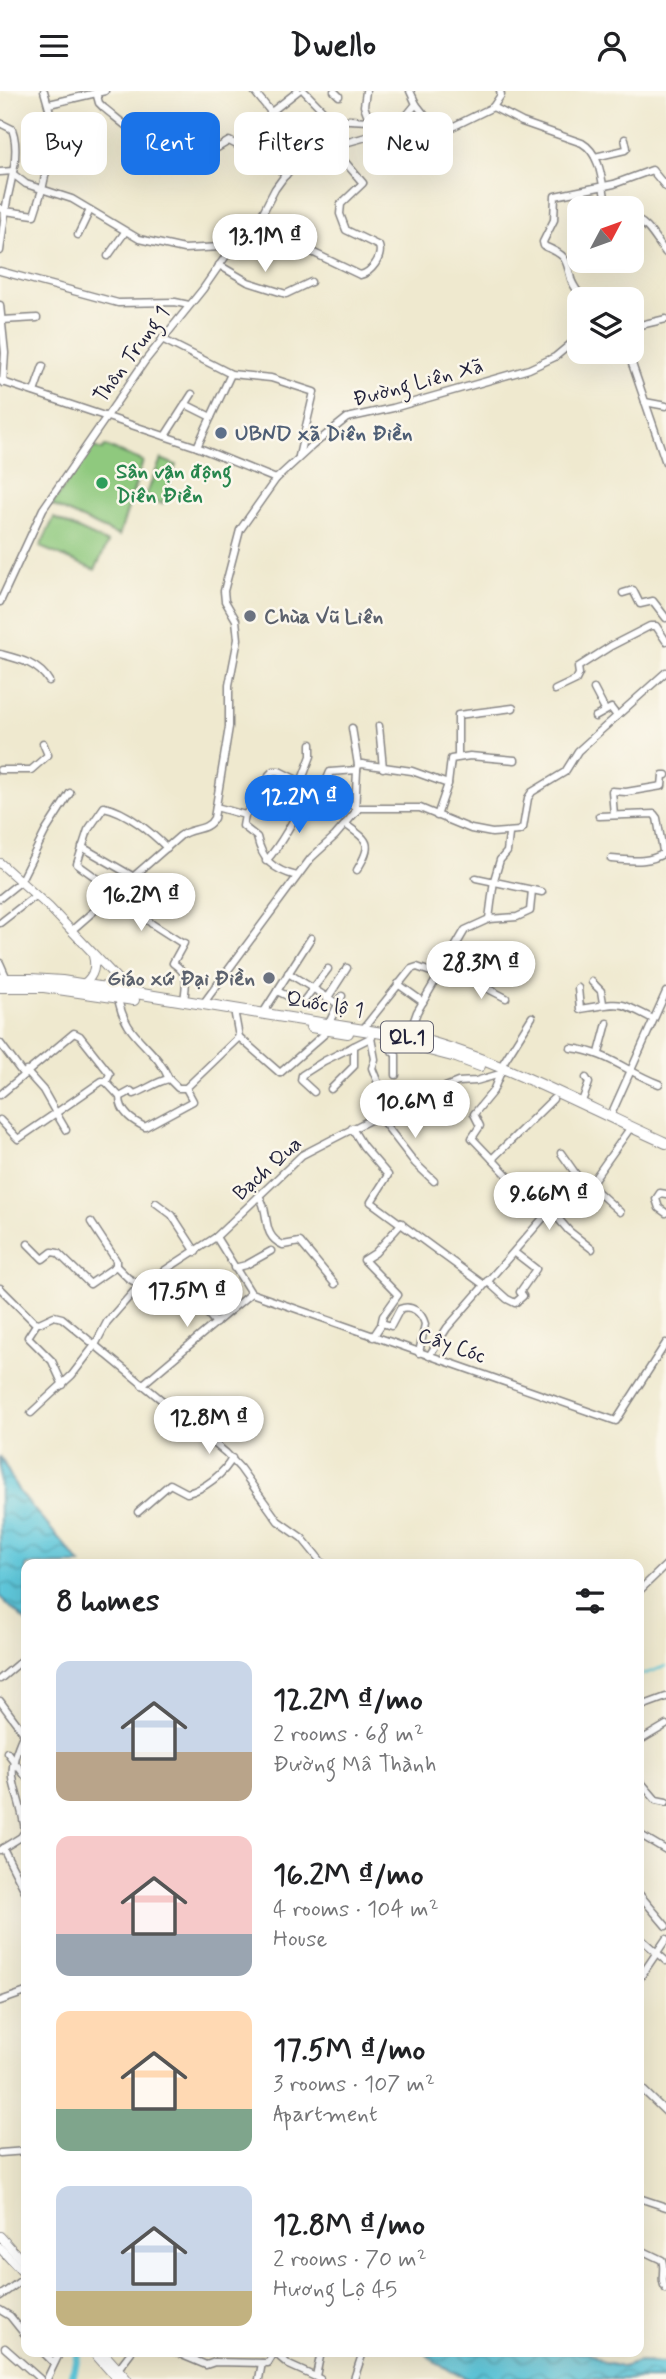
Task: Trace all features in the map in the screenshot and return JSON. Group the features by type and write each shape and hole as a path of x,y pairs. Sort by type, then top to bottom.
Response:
{"highway":[{"name":"Quốc lộ 1","path":"2,980 46,979 83,984 235,1016 329,1027"},
{"name":"Quốc lộ 1","path":"2,980 118,997 184,1001 263,1013 394,1041 500,1071 610,1117 666,1149"},
{"name":"Quốc lộ 1","path":"369,1035 408,1037 452,1048 553,1099 666,1143"}],"main road":[{"path":"0,863 36,895 134,996"},
{"path":"72,990 91,978 95,966 90,951"},
{"path":"0,2236 21,2259"},
{"path":"0,2248 21,2271"},
{"path":"102,2357 115,2375 127,2379"}],"street":[{"path":"3,209 34,215 55,129 44,91"},
{"path":"49,104 105,91"},
{"path":"254,91 269,112"},
{"path":"271,112 298,91"},
{"path":"304,91 331,119 363,121"},
{"path":"366,91 366,112"},
{"path":"410,91 416,104 437,131 448,129 493,107 501,95 500,91"},
{"path":"96,92 99,103 104,108 154,146 159,145 164,131 214,150 229,141 234,144"},
{"name":"Thôn Trung 1","path":"409,112 416,104"},
{"path":"493,107 522,122 588,146 595,157 605,196"},
{"path":"0,123 10,127 14,133 13,173 3,209 0,251"},
{"path":"595,157 625,150 625,139"},
{"path":"259,220 289,241 330,262 359,275 366,274 380,256 380,249 345,228 340,214 341,204 363,183 349,167"},
{"path":"575,287 567,261 558,251 544,246 543,242 554,220 555,196 603,186 652,170 666,187"},
{"path":"0,172 13,173 22,182 66,197 139,239 179,248 221,247 230,250"},
{"name":"Thôn Trung 1","path":"0,602 43,509 162,339 230,250 259,220 275,189 286,175"},
{"path":"78,236 90,210"},
{"path":"644,224 666,253"},
{"path":"108,256 125,232"},
{"path":"219,265 248,282 286,294 310,282"},
{"path":"0,271 118,303 175,302 189,305"},
{"path":"0,305 5,353 2,382 197,447 276,479"},
{"path":"2,320 37,318"},
{"path":"644,324 666,319"},
{"path":"162,339 231,374 271,378 314,392 299,457"},
{"name":"Đường Liên Xã","path":"216,807 229,727 229,685 238,639 236,620 225,601 224,591 244,522 276,479 348,418 405,405 529,369 555,357 567,347"},
{"path":"632,364 664,449 666,463"},
{"path":"34,392 43,366"},
{"path":"197,447 231,374"},
{"path":"165,436 192,394"},
{"path":"645,402 666,406"},
{"path":"185,404 211,417"},
{"path":"0,581 7,585"},
{"path":"623,593 633,590 640,604 653,601 666,618"},
{"path":"555,690 576,680 578,667 650,625 656,626 666,641"},
{"path":"0,654 27,661 43,672 49,681"},
{"path":"448,784 412,771 357,768 330,772 322,791 356,809 420,808 471,829 509,834 519,831 523,828 528,798 532,792 565,772 578,751 666,672"},
{"path":"594,689 604,710"},
{"path":"458,757 458,715 513,708"},
{"path":"595,717 611,708 617,716"},
{"path":"379,726 383,768"},
{"path":"203,1004 314,854 345,824 356,809 357,768 352,729"},
{"path":"0,770 31,770 48,755 43,743"},
{"path":"297,876 266,861 257,837 243,826 245,815 265,792 269,775 273,771 279,771 301,782 311,757 311,744"},
{"path":"437,816 448,784 451,758 515,760"},
{"path":"614,815 612,791 626,792 662,786 663,775 666,775"},
{"path":"0,898 20,881 45,832 70,793"},
{"path":"266,861 280,844 285,831 297,815 301,798"},
{"path":"167,848 130,820 104,807 88,830 77,864 116,892 152,924 182,943 173,963 183,970 186,977 184,1001"},
{"path":"71,931 185,832 209,825 214,818 216,807 245,815"},
{"path":"599,816 656,815 665,853 641,861 611,859"},
{"path":"345,824 367,842 364,858 357,870"},
{"path":"489,919 494,883 500,860 507,852 509,834"},
{"path":"82,847 134,877"},
{"path":"476,878 542,892"},
{"path":"408,1037 417,1012 465,930 489,919 517,917 530,911 531,890"},
{"path":"0,923 36,895"},
{"path":"263,1013 311,938"},
{"path":"0,963 2,980"},
{"path":"314,1092 301,1080 302,1075 369,1035 398,984 414,967 465,983 476,968 495,977"},
{"path":"327,999 347,968"},
{"path":"277,991 302,1003 328,969"},
{"path":"288,973 338,1004"},
{"path":"469,979 506,998"},
{"path":"592,982 601,991 603,1003"},
{"path":"398,984 423,1002"},
{"path":"578,988 580,1009 603,1003 626,1005 653,1019"},
{"path":"610,1117 666,992"},
{"path":"235,1016 239,1037 280,1073 329,1027 342,996"},
{"path":"118,997 124,1021 162,1064 169,1079 178,1088 186,1088 239,1037"},
{"path":"532,1017 500,1071 493,1091 474,1114 480,1126 472,1138 544,1214 556,1216 569,1231 592,1249"},
{"path":"599,1053 607,1023"},
{"path":"0,1094 75,1033 110,1074 106,1082"},
{"path":"369,1035 375,1059 372,1068 378,1083"},
{"path":"394,1041 392,1051 396,1055 396,1075"},
{"path":"0,1043 24,1073 43,1090 66,1131"},
{"path":"331,1089 354,1066 354,1046"},
{"path":"570,1048 599,1053 659,1084"},
{"name":"Bạch Qua","path":"31,1413 63,1385 95,1345 120,1305 140,1285 216,1237 302,1155 378,1115 454,1083 490,1078 500,1071"},
{"path":"582,1104 589,1083 586,1078"},
{"path":"120,1097 169,1079"},
{"path":"106,1082 120,1097 121,1105 130,1119 145,1127 193,1101 186,1088"},
{"path":"0,1120 18,1139 96,1083 106,1082"},
{"path":"492,1159 553,1099"},
{"path":"378,1115 415,1163 434,1181"},
{"path":"352,1128 363,1146 388,1175 372,1202 515,1303 523,1296 521,1288 536,1269 514,1252"},
{"path":"556,1216 588,1186 630,1129"},
{"path":"561,1153 588,1186 620,1212"},
{"path":"666,1194 660,1193 656,1199 659,1208 666,1213"},
{"path":"259,1196 265,1207 266,1226 271,1237 282,1245 300,1242 335,1284"},
{"path":"156,1203 172,1215 196,1251"},
{"path":"429,1356 447,1328 544,1214"},
{"path":"92,1222 116,1260 116,1266 140,1285"},
{"path":"373,1337 398,1294 364,1260 375,1253 402,1223"},
{"path":"142,1385 251,1293 216,1237"},
{"path":"28,1244 43,1258 52,1252 58,1253 90,1284 116,1266"},
{"path":"234,1268 246,1265 271,1251"},
{"path":"153,1277 177,1306"},
{"path":"0,1288 25,1315 37,1323"},
{"name":"Cây Cóc","path":"251,1293 616,1421 666,1343"},
{"path":"194,1299 216,1323"},
{"path":"382,1323 391,1326 400,1309 414,1309 425,1324 419,1353"},
{"path":"63,1385 52,1360 28,1337 37,1323 52,1317 60,1317 232,1458 278,1521 302,1538 319,1559"},
{"path":"138,1512 170,1483 187,1493 198,1489 226,1468 232,1458"},
{"path":"644,1586 666,1565"},
{"path":"0,1679 21,1661"},
{"path":"644,1705 664,1698 666,1708"},
{"path":"0,1701 21,1725"},
{"path":"644,1738 666,1725"},
{"path":"21,1735 4,1758 21,1773"},
{"path":"645,1789 659,1801 666,1802"},
{"path":"7,1790 21,1809"},
{"path":"21,1835 1,1849 21,1884"},
{"path":"644,1837 666,1850"},
{"path":"644,1900 666,1926"},
{"path":"644,1972 656,1950 666,1939"},
{"path":"644,1941 666,1961"},
{"path":"0,2001 21,1994"},
{"path":"644,2091 666,2112"},
{"path":"0,2153 21,2151"},
{"path":"644,2200 666,2207"},
{"path":"644,2251 662,2260 662,2280 666,2289"},
{"path":"0,2295 21,2280"},
{"path":"0,2310 21,2330"},
{"path":"5,2348 40,2379"},
{"path":"48,2357 54,2363"},
{"path":"47,2379 57,2357"},
{"path":"115,2375 128,2357"},
{"path":"187,2357 206,2365 215,2362 268,2363 272,2357"},
{"path":"279,2357 289,2365 318,2378 320,2357"},
{"path":"354,2379 361,2357"},
{"path":"259,2379 262,2363"}],"green space":[{"name":"Sân vận động Diên Điền","path":"92,446 102,450 105,446 143,461 119,536 52,505"},
{"path":"161,459 176,465 162,504 145,498"},
{"path":"54,518 108,543 95,570 40,547"}],"water":[{"path":"0,1456 19,1492 77,1559 21,1559 21,1617 0,1597"},
{"path":"429,2357 596,2357 605,2363 623,2367 638,2362 666,2363 666,2379 467,2379"}],"waterway":[{"path":"644,1674 666,1666"},
{"path":"72,2379 77,2357"}],"place":[{"name":"UBND xã Diên Điền","path":"221,433"},
{"name":"Sân vận động Diên Điền","path":"102,483"},
{"name":"Chùa Vũ Liên","path":"250,616"},
{"name":"Giáo xứ Đại Điền","path":"269,978"}]}
